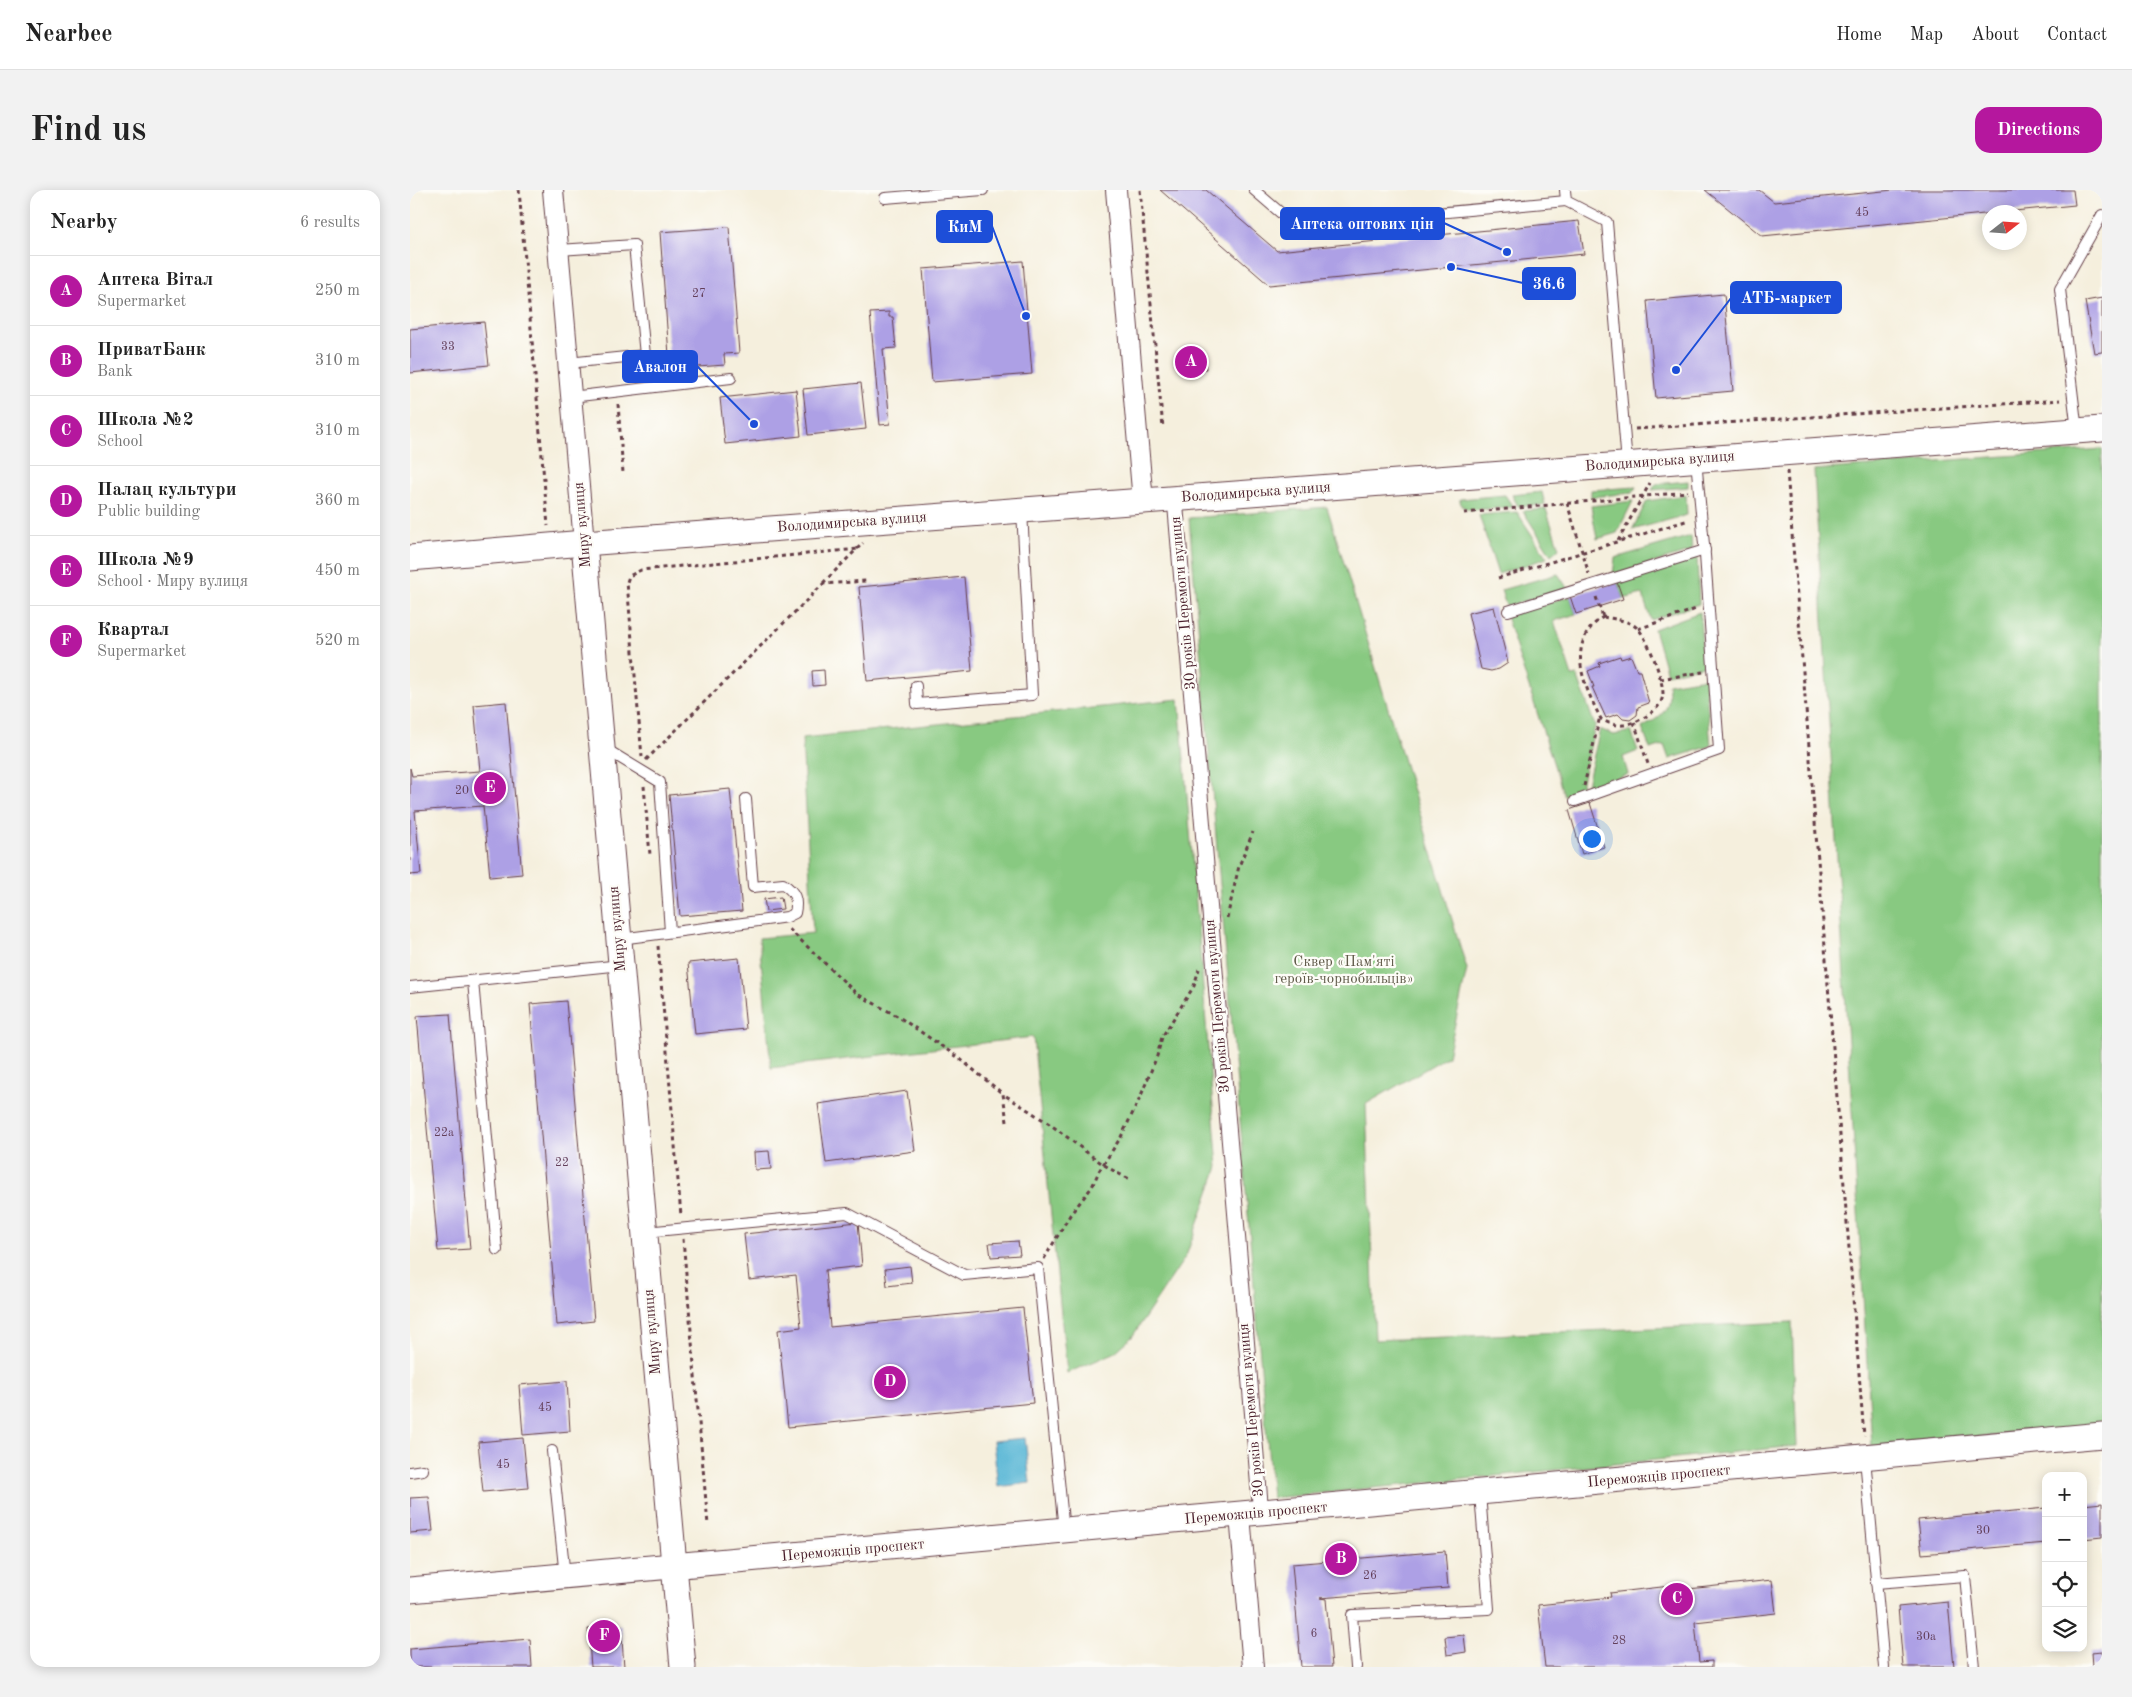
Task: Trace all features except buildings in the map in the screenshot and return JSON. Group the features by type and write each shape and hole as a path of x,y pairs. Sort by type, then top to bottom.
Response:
{"street":[{"name":"Миру вулиця","path":"553,190 683,1667"},
{"path":"1116,190 1142,502"},
{"name":"Володимирська вулиця","path":"410,558 584,543 2102,429"},
{"name":"30 років Перемоги вулиця","path":"1175,499 1250,1514 1254,1667"},
{"name":"Переможців проспект","path":"410,1590 674,1568 2102,1435"}],"lane":[{"path":"885,198 983,190"},
{"path":"1254,190 1296,226 1566,201 1606,222 1627,465"},
{"path":"1565,190 1566,201"},
{"path":"2077,431 2060,288 2102,215"},
{"path":"559,250 634,245 644,355 568,363"},
{"path":"571,397 731,378"},
{"path":"1578,800 1718,750 1705,550 1696,460"},
{"path":"916,686 916,704 1032,694 1022,510"},
{"path":"1508,611 1705,550"},
{"path":"602,747 660,782 670,932"},
{"path":"619,939 778,918 795,913 797,902 792,890 784,884 753,887 746,799"},
{"path":"410,987 621,965"},
{"path":"473,981 497,1250"},
{"path":"644,1232 847,1213 964,1275 1038,1268 1064,1532"},
{"path":"552,1451 565,1577"},
{"path":"1865,1458 1884,1667"},
{"path":"410,1472 423,1470"},
{"path":"1356,1667 1352,1615 1489,1609 1480,1493"},
{"path":"1876,1584 1966,1576 1974,1667"}],"path":[{"path":"519,190 549,529"},
{"path":"1140,190 1164,428"},
{"path":"617,391 623,473"},
{"path":"1624,430 2073,399"},
{"path":"1786,453 1865,1458"},
{"path":"1618,542 1653,478"},
{"path":"1464,513 1699,490"},
{"path":"1567,503 1582,553"},
{"path":"1498,578 1701,517"},
{"path":"858,549 641,570 629,576 627,582 642,764 823,584 858,549 864,542"},
{"path":"823,584 866,581"},
{"path":"1638,629 1708,605"},
{"path":"1603,618 1625,621 1638,629 1652,654 1663,695 1658,706 1648,715 1623,725 1612,724 1601,719 1582,670 1580,646 1594,623 1603,618"},
{"path":"1660,679 1713,670"},
{"path":"1578,800 1600,716"},
{"path":"1634,722 1652,774"},
{"path":"643,772 650,858"},
{"path":"1226,921 1239,866 1253,832"},
{"path":"778,918 857,994 900,1017 959,1058 1003,1094 1056,1129 1070,1142 1103,1164 1132,1180"},
{"path":"657,934 681,1220"},
{"path":"1038,1268 1070,1215 1092,1187 1103,1164 1121,1137 1140,1098 1157,1056 1162,1037 1194,986 1201,966"},
{"path":"1003,1094 1007,1122"},
{"path":"682,1230 708,1525"}],"green space":[{"path":"2102,449 2102,1426 1872,1447 1814,470"},
{"path":"1688,481 1688,487 1652,490 1656,484"},
{"path":"1636,487 1632,493 1591,497 1591,490"},
{"path":"1542,492 1545,505 1518,506 1512,495"},
{"path":"1505,495 1513,507 1471,510 1463,507 1460,502 1460,499"},
{"path":"1686,495 1687,515 1632,530 1647,501"},
{"path":"1633,501 1617,533 1597,539 1591,506"},
{"name":"Сквер «Пам'яті героїв-чорнобильців»","path":"1327,507 1467,969 1448,1056 1366,1104 1375,1340 1792,1322 1797,1446 1272,1498 1189,518"},
{"path":"1546,509 1559,548 1551,555 1523,511"},
{"path":"1517,512 1547,558 1498,574 1479,515"},
{"path":"1691,536 1692,551 1613,575 1615,558"},
{"path":"1697,557 1699,604 1651,620 1642,594 1623,599 1617,582"},
{"path":"1558,574 1568,589 1506,606 1501,590"},
{"path":"1570,596 1576,614 1554,621 1572,676 1577,675 1595,726 1580,790 1564,796 1506,616"},
{"path":"1700,612 1703,666 1667,674 1654,629"},
{"path":"1705,678 1711,746 1669,759 1664,745 1650,749 1642,728 1661,715 1667,706 1669,700 1668,684"},
{"path":"1179,699 1218,1167 1186,1256 1132,1337 1114,1353 1067,1373 1033,1037 771,1068 759,938 813,933 802,738"},
{"path":"1600,729 1614,735 1631,731 1638,751 1623,757 1628,774 1586,789"}],"water":[{"path":"1025,1438 1030,1483 998,1487 993,1441"}],"place":[{"name":"Аптека оптових цін","path":"1507,252"},
{"name":"36.6","path":"1451,267"},
{"name":"КиМ","path":"1026,316"},
{"name":"Аптека Вітал","path":"1191,362"},
{"name":"АТБ-маркет","path":"1676,370"},
{"name":"Авалон","path":"754,424"},
{"name":"Школа №9","path":"490,788"},
{"name":"Палац культури","path":"890,1382"},
{"name":"ПриватБанк","path":"1341,1559"},
{"name":"Школа №2","path":"1677,1599"},
{"name":"Квартал","path":"604,1636"}]}
